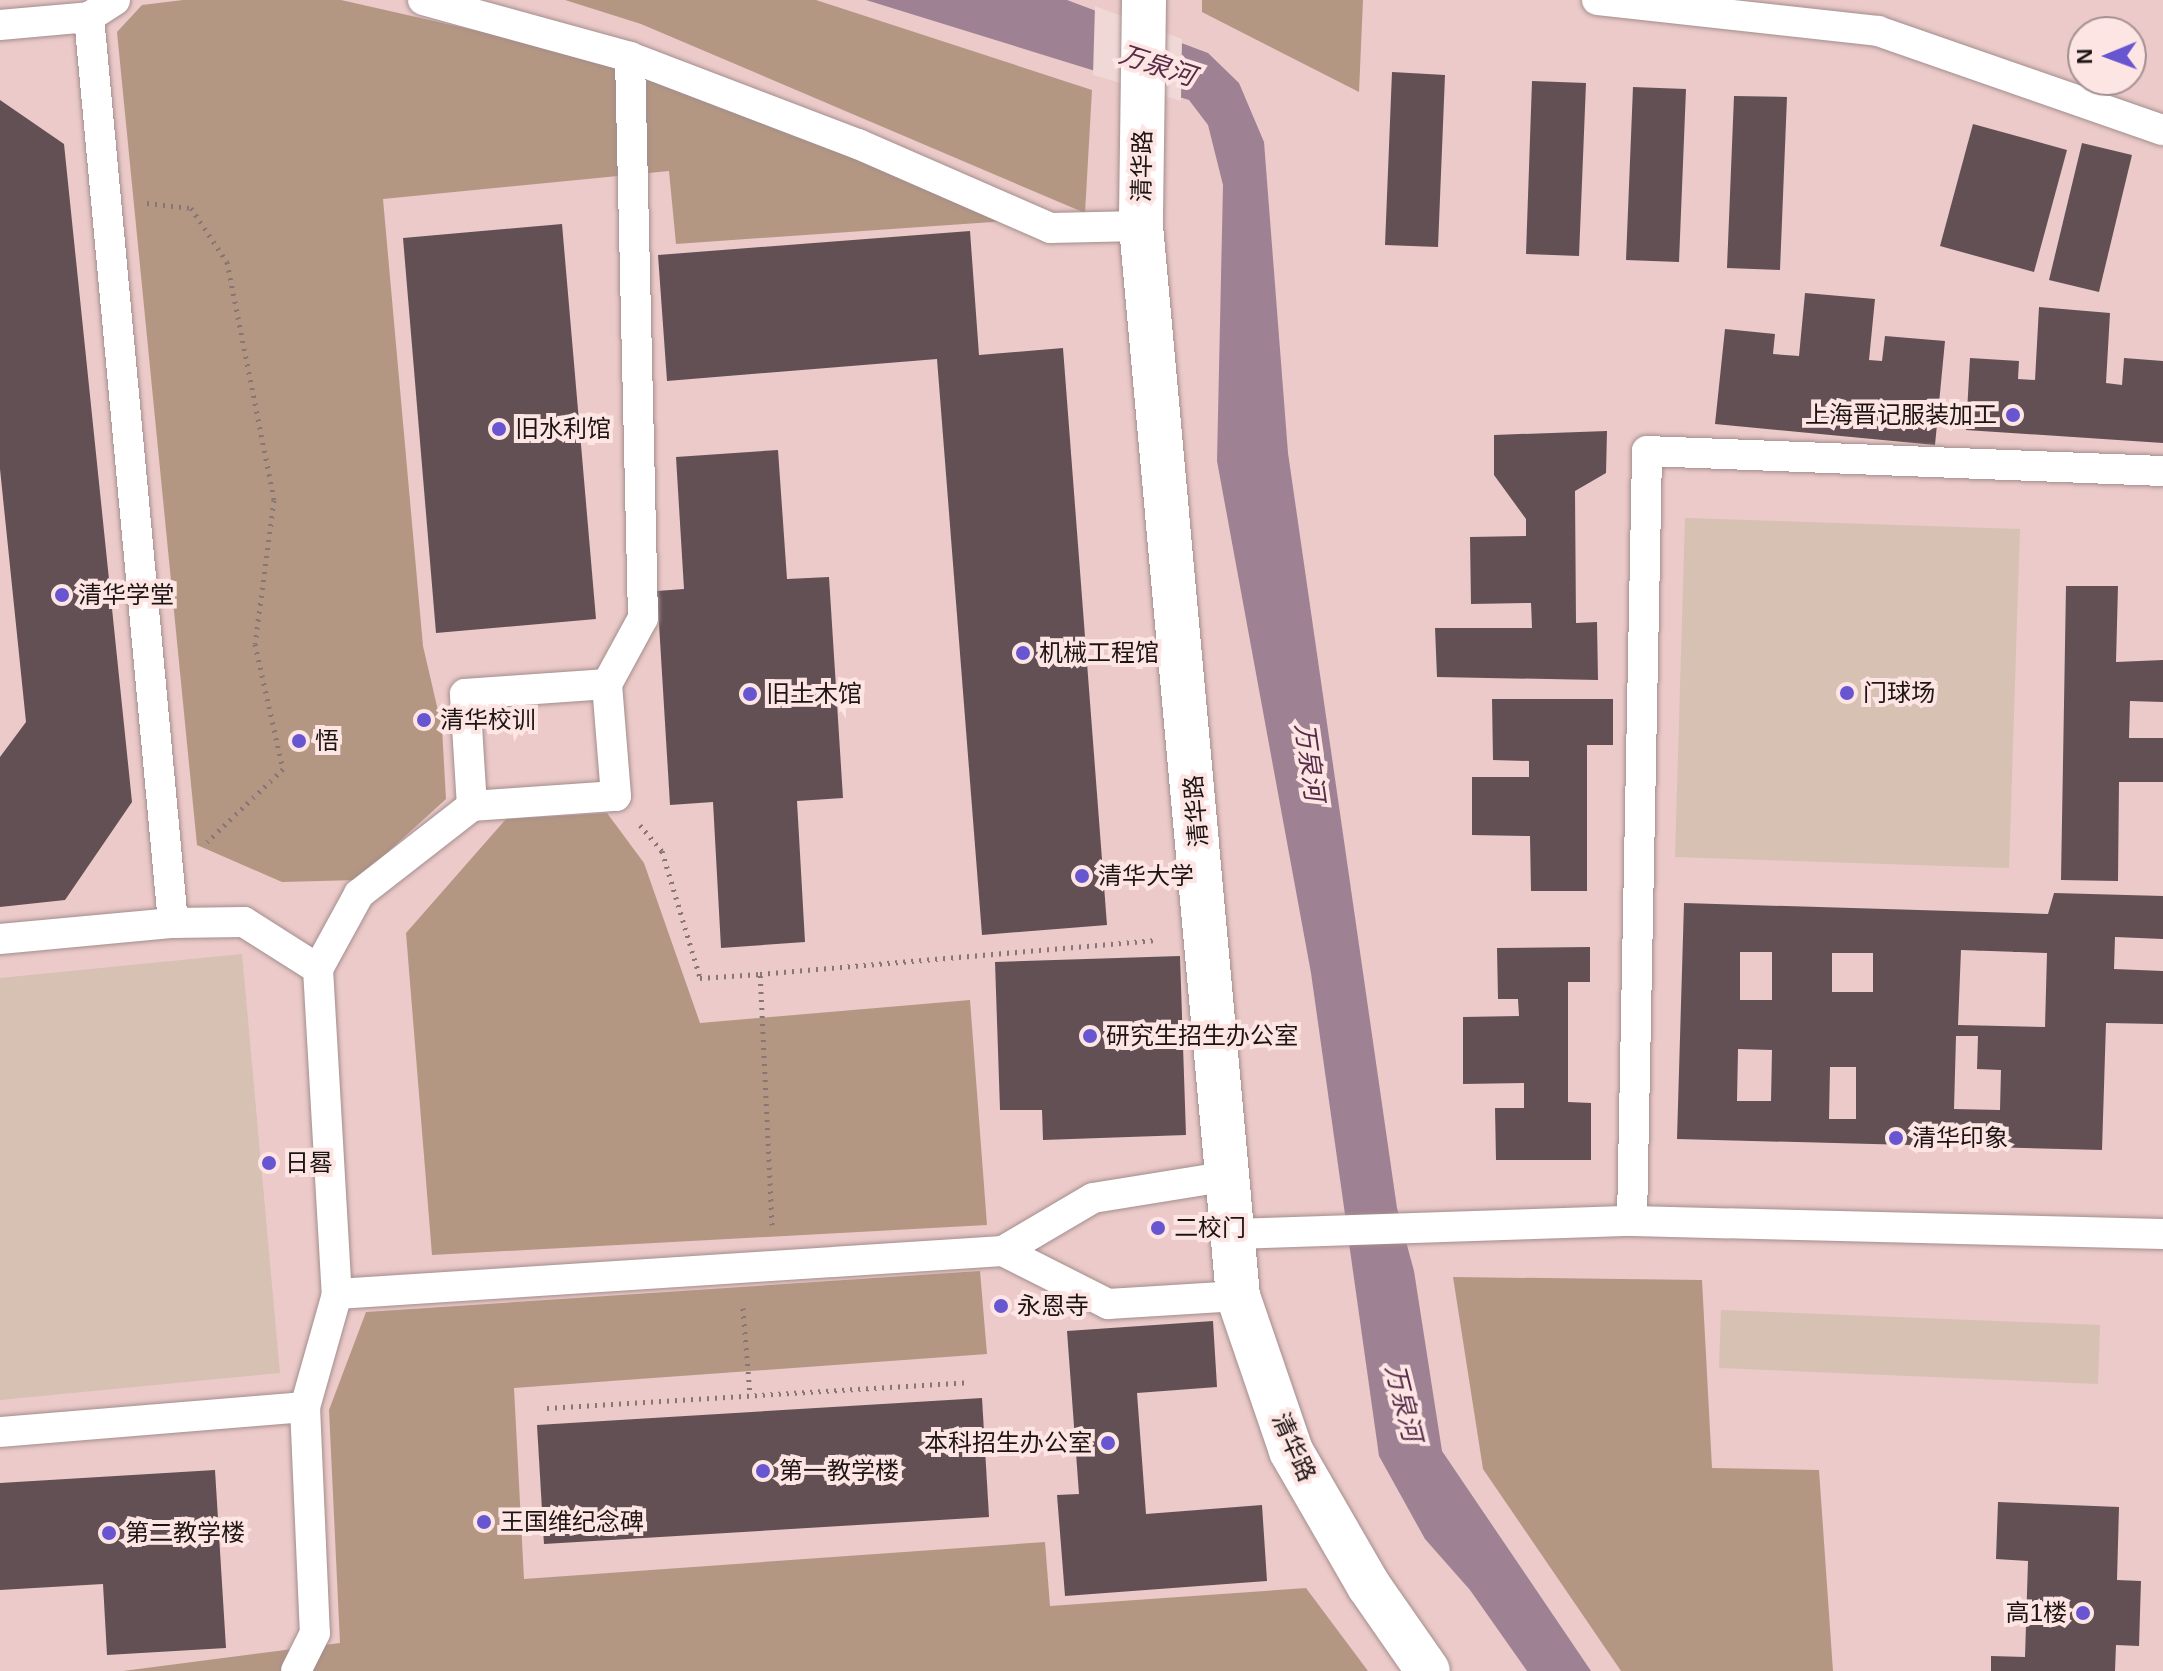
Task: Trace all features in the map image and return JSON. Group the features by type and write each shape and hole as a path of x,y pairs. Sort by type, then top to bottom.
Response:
{"street":[{"name":"清华路","path":"1144,0 1141,226 1238,1296 1291,1451 1369,1586 1428,1671"}],"lane":[{"path":"0,25 89,17 115,0"},
{"path":"423,0 630,57 858,144 1050,228 1141,226"},
{"path":"1597,0 1878,31 2163,130"},
{"path":"89,17 173,923"},
{"path":"296,1671 315,1633 305,1407 337,1294 318,969 359,894 472,806 616,796 607,684 643,618 630,57"},
{"path":"1632,1221 1647,451 2163,471"},
{"path":"472,806 465,694 607,684"},
{"path":"0,939 173,923 244,922 318,969"},
{"path":"337,1294 1003,1251 1093,1198 1229,1176"},
{"path":"1234,1234 1427,1225 1632,1221 2163,1234"},
{"path":"1003,1251 1108,1304 1238,1296"},
{"path":"0,1432 305,1407"}],"path":[{"path":"106,199 191,208 227,262 274,500 255,644 283,769 169,878"},
{"path":"616,796 662,851 700,978 1160,940"},
{"path":"760,974 774,1266"},
{"path":"740,1269 750,1395"},
{"path":"547,1408 968,1382"}],"shaded area":[{"name":"清华大学","path":"0,0 2163,0 2163,1671 0,1671"},
{"path":"183,0 341,0 606,60 1020,220 676,244 669,171 383,199 423,646 442,728 446,799 357,880 282,882 197,845 117,32 142,5"},
{"path":"565,0 816,0 1092,90 1085,213 641,24"},
{"path":"1202,0 1363,0 1359,92 1202,12"},
{"name":"门球场","path":"1685,518 2020,529 2009,868 1675,857"},
{"path":"607,813 644,863 700,1023 970,1000 987,1225 432,1255 406,933 506,819"},
{"path":"242,954 280,1373 0,1400 0,978"},
{"path":"980,1271 987,1354 514,1388 524,1579 1045,1542 1050,1606 1306,1588 1368,1671 123,1671 340,1643 329,1410 366,1312"},
{"path":"1453,1277 1702,1280 1712,1468 1819,1470 1833,1671 1621,1671 1483,1469"},
{"path":"1721,1310 2100,1325 2098,1384 1719,1368"}],"water":[{"name":"万泉河","path":"866,0 1067,0 1208,53 1239,83 1264,142 1288,453 1397,1208 1414,1271 1442,1451 1591,1671 1527,1671 1470,1590 1425,1539 1379,1456 1311,973 1217,461 1223,185 1208,125 1189,100"}],"pier":[{"path":"1095,6 1182,39 1181,101 1093,75"}],"building":[{"path":"1392,72 1445,75 1438,247 1385,245"},
{"path":"1532,81 1586,83 1579,256 1526,254"},
{"path":"1633,87 1686,89 1679,262 1626,260"},
{"path":"1734,96 1787,97 1780,270 1727,268"},
{"name":"清华学堂","path":"0,100 64,144 132,802 65,900 0,907 0,757 26,722 0,469"},
{"path":"1973,124 2067,150 2034,272 1940,246"},
{"path":"2082,143 2132,155 2099,292 2049,280"},
{"name":"旧水利馆","path":"562,224 596,619 436,633 403,238"},
{"name":"机械工程馆","path":"970,231 979,355 1063,348 1107,925 982,935 937,359 667,381 658,255"},
{"path":"1805,293 1875,299 1869,360 1882,361 1885,336 1945,341 1935,445 1715,424 1725,329 1775,334 1773,354 1799,356"},
{"path":"2039,307 2110,313 2106,383 2122,385 2124,358 2163,361 2163,443 1966,430 1970,358 2019,361 2018,379 2035,380"},
{"path":"1607,431 1606,473 1575,491 1576,623 1597,622 1598,680 1437,677 1435,628 1532,628 1531,603 1471,604 1470,537 1526,536 1526,519 1494,475 1494,435"},
{"name":"旧土木馆","path":"778,450 787,579 829,577 843,798 797,801 805,942 721,948 713,802 670,805 657,591 684,589 676,457"},
{"path":"2066,586 2118,586 2116,662 2163,660 2163,702 2130,701 2129,738 2163,738 2163,782 2119,782 2118,881 2061,880"},
{"path":"1492,699 1613,699 1613,745 1587,745 1587,891 1531,891 1530,836 1472,835 1472,777 1529,777 1529,761 1493,760"},
{"path":"2054,893 2163,896 2163,939 2115,937 2114,969 2163,971 2163,1024 2106,1023 2102,1150 1677,1139 1684,903 2048,914","holes":["1961,950 2047,953 2045,1027 1958,1025","1740,952 1772,952 1772,1000 1740,1000","1832,953 1873,953 1873,992 1832,992","1956,1036 1978,1036 1977,1069 2001,1070 2000,1110 1954,1109","1738,1049 1772,1050 1771,1101 1737,1101","1830,1067 1856,1067 1856,1119 1829,1119"]},
{"path":"1590,947 1590,982 1568,982 1568,1102 1591,1103 1591,1160 1496,1160 1495,1108 1524,1108 1524,1083 1463,1084 1463,1017 1519,1016 1518,999 1498,999 1497,948"},
{"name":"研究生招生办公室","path":"1180,956 1186,1135 1043,1140 1042,1110 1000,1110 995,962"},
{"name":"本科招生办公室","path":"1213,1321 1217,1387 1137,1393 1146,1514 1262,1505 1267,1581 1065,1596 1057,1495 1079,1494 1067,1331"},
{"name":"第一教学楼","path":"982,1398 989,1517 544,1544 537,1425"},
{"name":"第二教学楼","path":"215,1470 226,1648 107,1655 103,1584 0,1590 0,1483"},
{"name":"高1楼","path":"1998,1502 2119,1507 2117,1580 2141,1581 2139,1646 2116,1645 2115,1671 1991,1671 1991,1656 2025,1657 2028,1561 1996,1559"}],"place":[{"name":"上海晋记服装加工","path":"2013,415"},
{"name":"旧水利馆","path":"499,429"},
{"name":"清华学堂","path":"62,595"},
{"name":"机械工程馆","path":"1023,653"},
{"name":"门球场","path":"1847,693"},
{"name":"旧土木馆","path":"750,694"},
{"name":"清华校训","path":"424,720"},
{"name":"悟","path":"299,741"},
{"name":"清华大学","path":"1082,876"},
{"name":"研究生招生办公室","path":"1090,1036"},
{"name":"清华印象","path":"1896,1138"},
{"name":"日晷","path":"269,1163"},
{"name":"二校门","path":"1158,1228"},
{"name":"永恩寺","path":"1001,1306"},
{"name":"本科招生办公室","path":"1108,1443"},
{"name":"第一教学楼","path":"763,1471"},
{"name":"王国维纪念碑","path":"484,1522"},
{"name":"第二教学楼","path":"109,1533"},
{"name":"高1楼","path":"2083,1613"}]}
